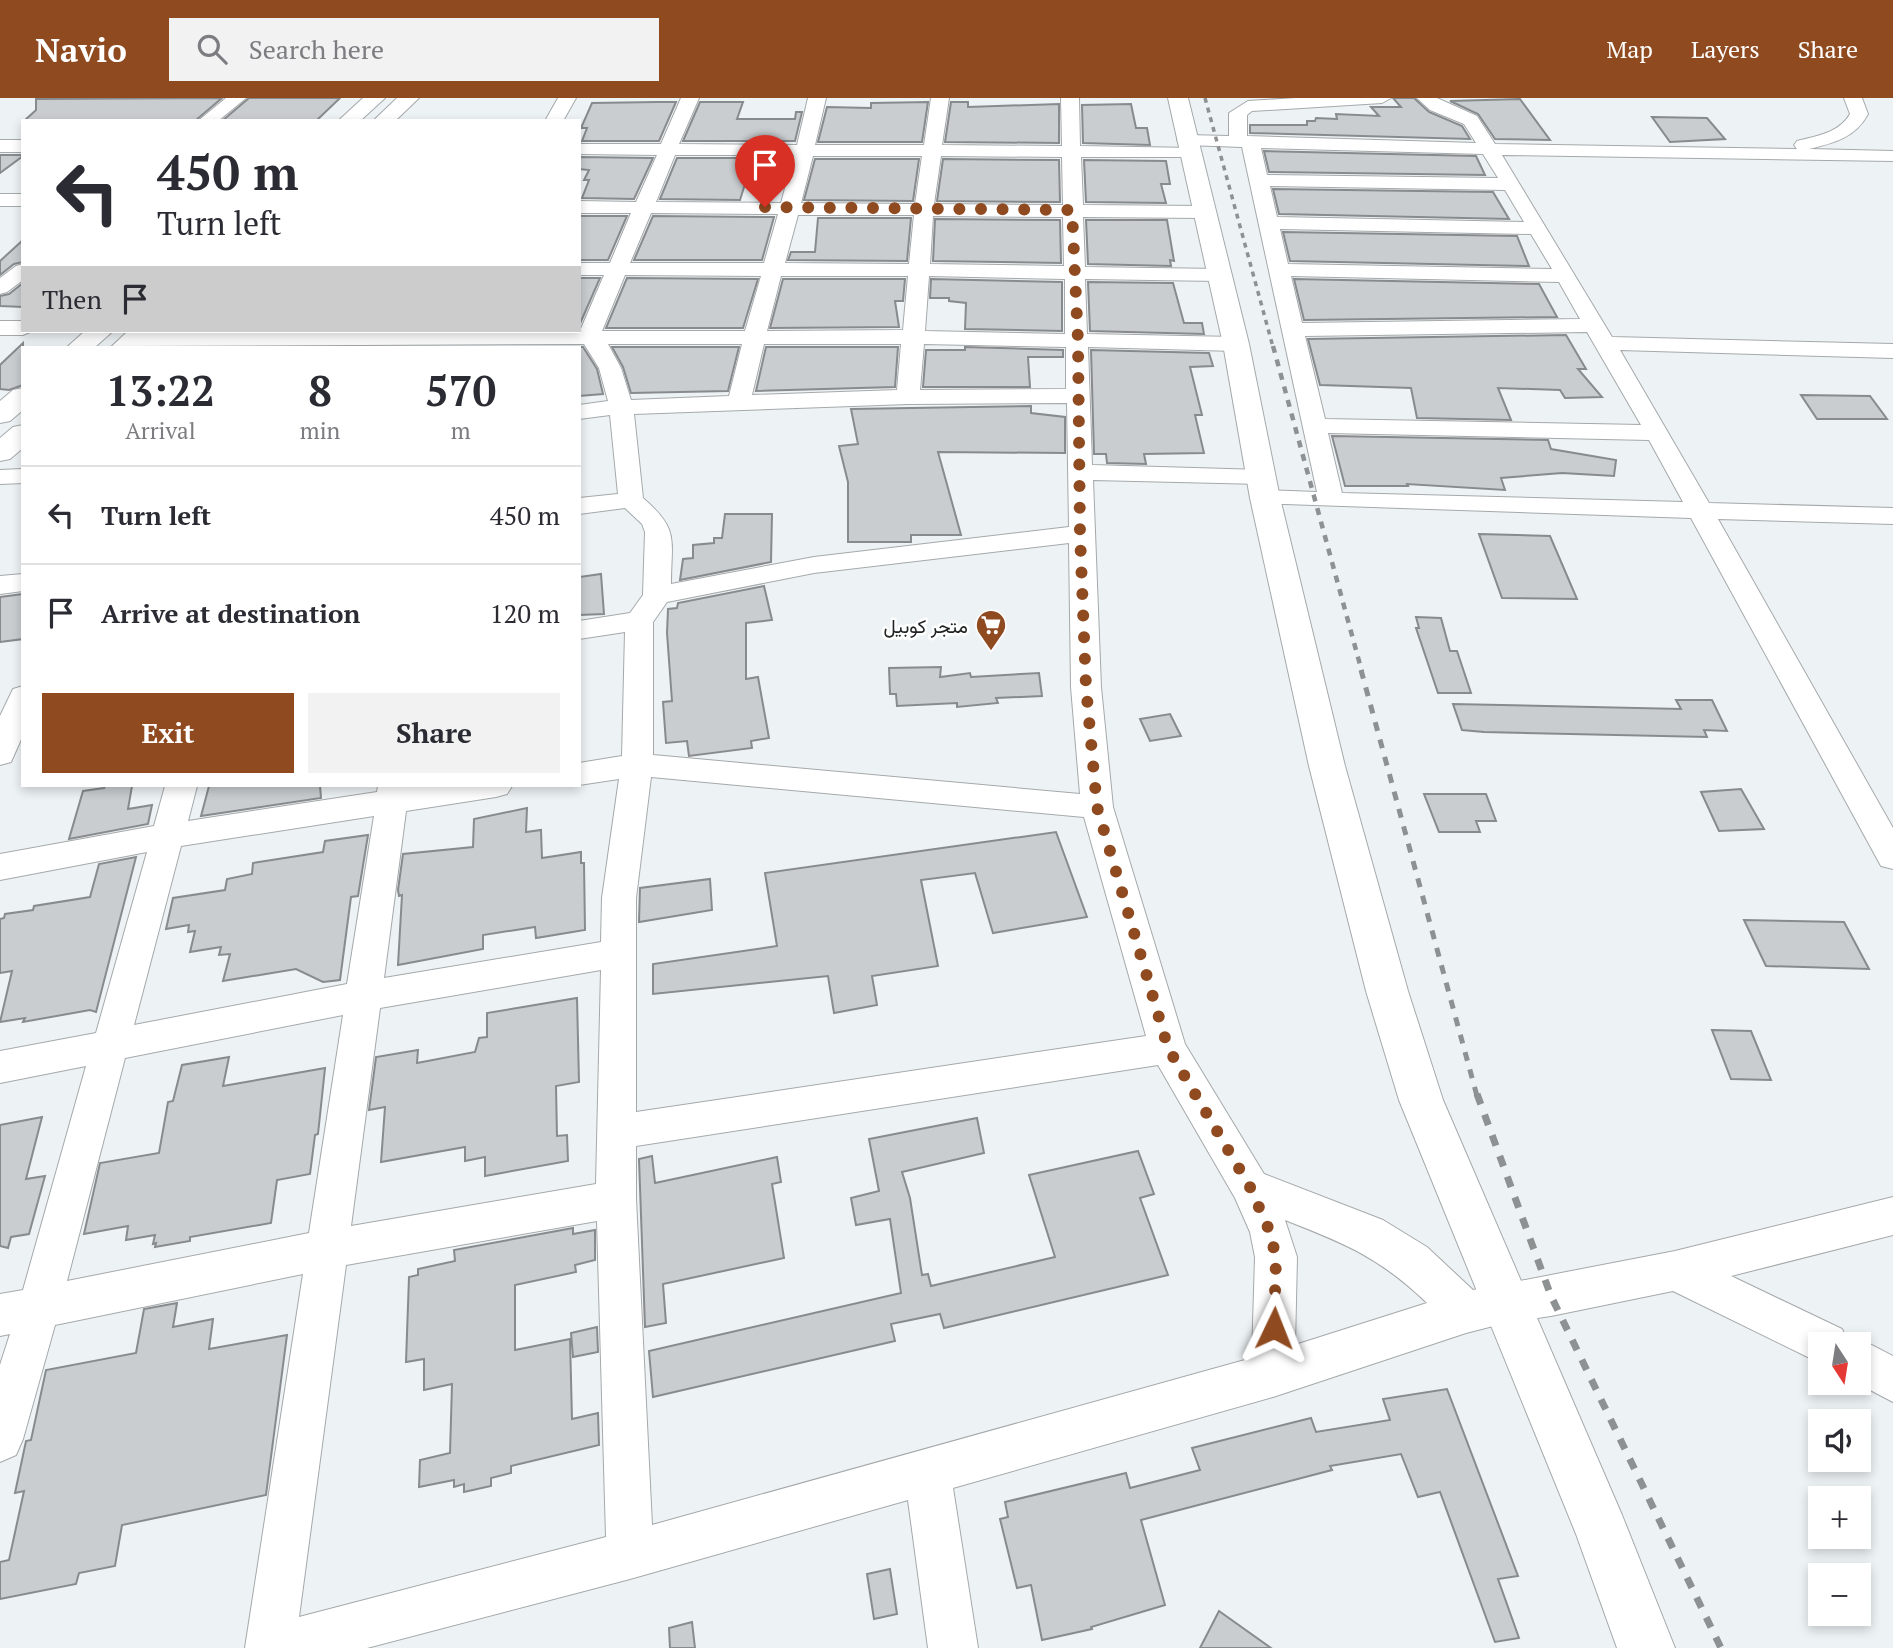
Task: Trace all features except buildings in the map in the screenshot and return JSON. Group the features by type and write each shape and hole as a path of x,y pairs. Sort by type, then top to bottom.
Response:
{"street":[{"path":"210,119 237,98"},
{"path":"350,119 375,98"},
{"path":"385,119 409,98"},
{"path":"555,119 567,98"},
{"path":"589,336 690,98"},
{"path":"739,403 753,337 806,150 817,98"},
{"path":"908,397 924,208 940,98"},
{"path":"1070,98 1078,341 1080,534 1086,687 1097,807 1168,1048 1250,1187 1270,1232 1276,1258 1273,1375"},
{"path":"1178,98 1187,146 1236,344 1264,487 1327,766 1387,991 1486,1307 1603,1534 1646,1648"},
{"path":"1331,500 1258,180 1244,141 1238,113 1248,106 1382,98"},
{"path":"1426,98 1436,106 1471,120 1538,228 1657,433 1893,857"},
{"path":"1766,153 1834,137 1854,127 1859,114 1853,98"},
{"path":"581,149 1072,150 1244,141 1489,149 1888,156"},
{"path":"0,146 21,146"},
{"path":"1258,180 1510,184"},
{"path":"0,200 21,201"},
{"path":"581,207 1203,212"},
{"path":"1268,223 1538,228"},
{"path":"0,261 21,260"},
{"path":"581,269 920,270 1219,275"},
{"path":"1279,270 1567,276"},
{"path":"0,288 21,272"},
{"path":"0,328 21,328"},
{"path":"1292,330 1599,334 1893,351"},
{"path":"81,346 98,333"},
{"path":"133,339 312,344 430,335 464,344 589,336 913,337 1236,344"},
{"path":"589,336 606,356 620,407 631,500 654,521 657,532 648,609 637,765 619,898 616,1199 630,1555"},
{"path":"581,412 620,407 908,397 1077,396"},
{"path":"0,415 21,398"},
{"path":"1314,426 1657,433"},
{"path":"0,453 21,435"},
{"path":"1079,471 1264,487 1331,500 1893,516"},
{"path":"0,477 21,477"},
{"path":"581,506 631,500"},
{"path":"581,629 648,609 707,584 829,563 1080,534"},
{"path":"0,585 21,582"},
{"path":"0,754 15,711"},
{"path":"581,774 637,765 1097,807"},
{"path":"0,1439 39,1307 181,787"},
{"path":"0,866 393,793 481,787"},
{"path":"393,793 362,996 272,1648 630,1555 1273,1375 1486,1307 1675,1271 1893,1216"},
{"path":"0,1067 362,996 618,953"},
{"path":"616,1132 1168,1048"},
{"path":"1250,1187 1369,1234 1486,1307"},
{"path":"0,1315 329,1249 616,1199"},
{"path":"1675,1271 1808,1335"},
{"path":"1871,1367 1893,1380"},
{"path":"927,1471 954,1648"}],"railway":[{"path":"1205,98 1273,347"},
{"path":"1273,346 1362,672"},
{"path":"1361,670 1477,1096"},
{"path":"1477,1094 1551,1296 1721,1648"}],"place":[{"name":"متجر كوبيل","path":"991,652"}],"route":[{"path":"765,207 1072,210 1076,272 1080,534 1086,687 1097,807 1168,1048 1250,1187 1270,1232 1276,1258 1274,1328"}]}
